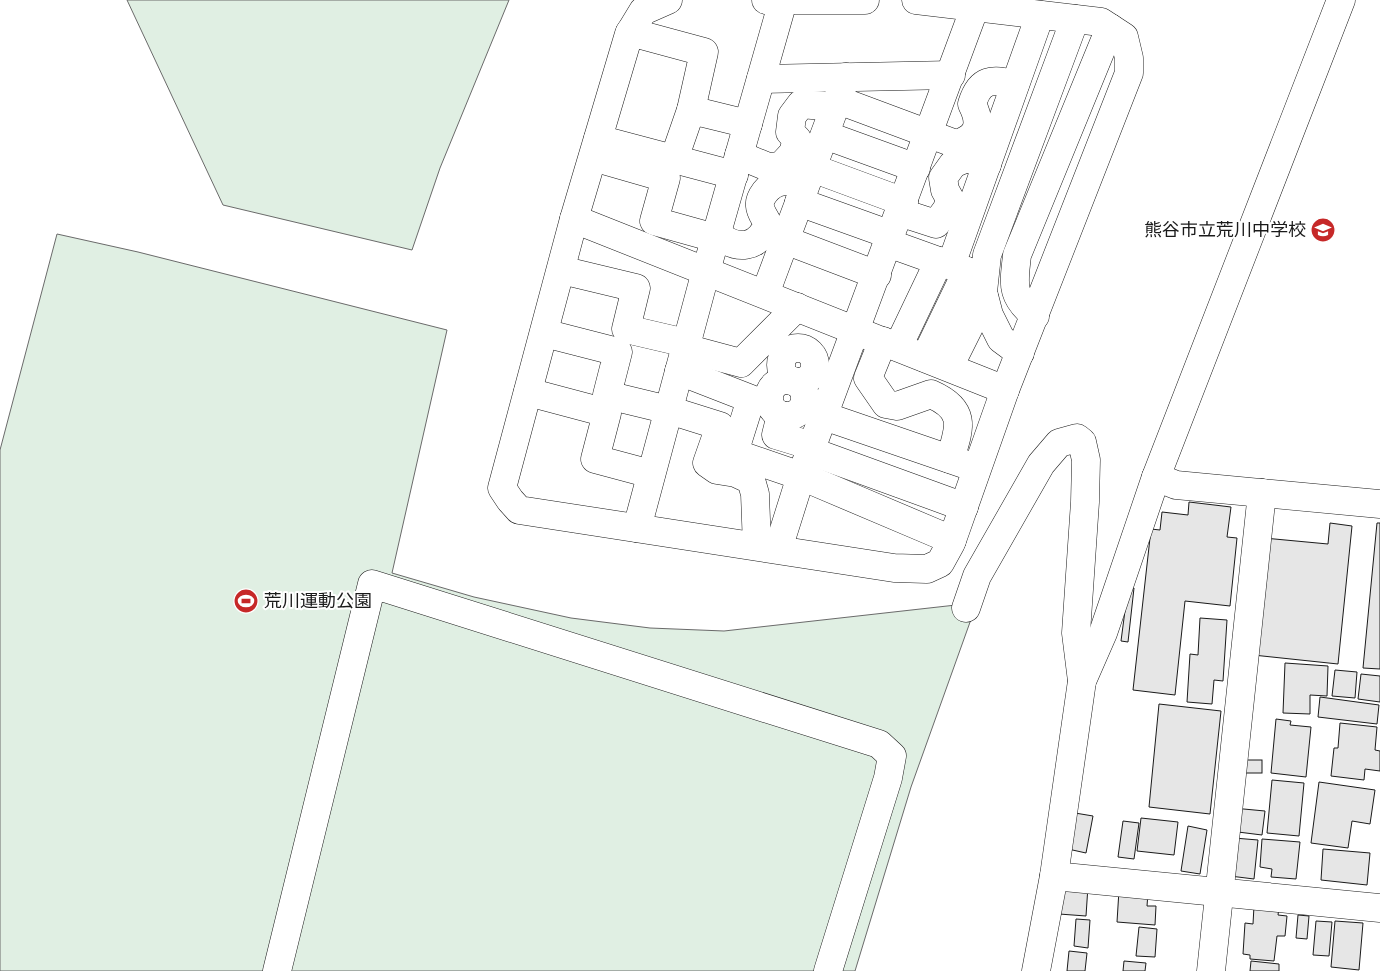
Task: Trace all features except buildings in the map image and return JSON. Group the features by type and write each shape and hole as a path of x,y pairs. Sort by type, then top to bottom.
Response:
{"street":[{"path":"668,0 643,11 630,32 574,220 502,488 519,510 894,568 928,569 940,563 952,540 1034,316 1129,73 1129,58 1124,37 1101,22 916,0"},
{"path":"764,0 865,0"},
{"path":"1082,681 1104,633 1156,477 1342,0"},
{"path":"637,528 683,354 783,1"},
{"path":"768,547 801,476 824,416 975,7"},
{"path":"938,363 965,274 987,165 1040,15"},
{"path":"950,459 959,429 954,408 945,400 931,394 897,406 886,404 868,378 891,344 987,255 1075,19"},
{"path":"1034,316 1022,304 1014,285 1017,255 1110,28"},
{"path":"630,32 704,52 690,110 674,159"},
{"path":"596,148 674,159 736,165 782,166 793,153 797,139 790,132 792,116 801,104 951,75"},
{"path":"761,79 840,95"},
{"path":"929,133 956,144 967,140 976,131 978,118 972,104 976,92 986,82 998,80 1015,84"},
{"path":"765,294 840,95"},
{"path":"840,95 860,175 877,275"},
{"path":"690,110 748,124"},
{"path":"786,240 860,175 929,133"},
{"path":"824,135 860,175 896,223 965,274 1001,338 1020,353"},
{"path":"596,148 666,178 654,221 716,236 739,246 749,245 759,240 764,233 768,224 760,207 762,197 768,188 776,182 790,180 806,185 860,175 916,168"},
{"path":"896,223 936,224 947,209 950,199 945,190 943,178 953,164 967,158 987,165"},
{"path":"860,175 896,223"},
{"path":"806,185 860,175"},
{"path":"574,220 1006,390"},
{"path":"561,270 636,288 626,329 683,354 751,399 734,453 801,476 952,540"},
{"path":"683,354 741,363 808,311"},
{"path":"804,349 808,311"},
{"path":"544,333 618,352 607,395 668,410 720,426 707,463 717,470 736,473 751,480 768,547"},
{"path":"528,392 607,414 595,459 651,474"},
{"path":"781,415 776,435 964,507"},
{"path":"824,416 978,469"},
{"path":"966,608 977,576 1041,464 1059,443 1077,438 1082,442 1086,460 1076,633 1082,681 1054,876 1036,971"},
{"path":"1156,477 1176,485 1380,504"},
{"path":"1211,971 1262,493"},
{"path":"277,971 372,584 879,744 892,756 888,778 828,971"},
{"path":"1054,876 1219,894 1380,908"}],"green space":[{"path":"127,0 509,0 440,168 412,250 223,205"},
{"name":"荒川運動公園","path":"57,234 138,252 447,330 392,573 474,597 571,618 650,628 724,631 956,605 974,611 911,787 855,971 0,971 0,450"}],"place":[{"name":"熊谷市立荒川中学校","path":"1323,230"},
{"name":"荒川運動公園","path":"246,601"}]}
